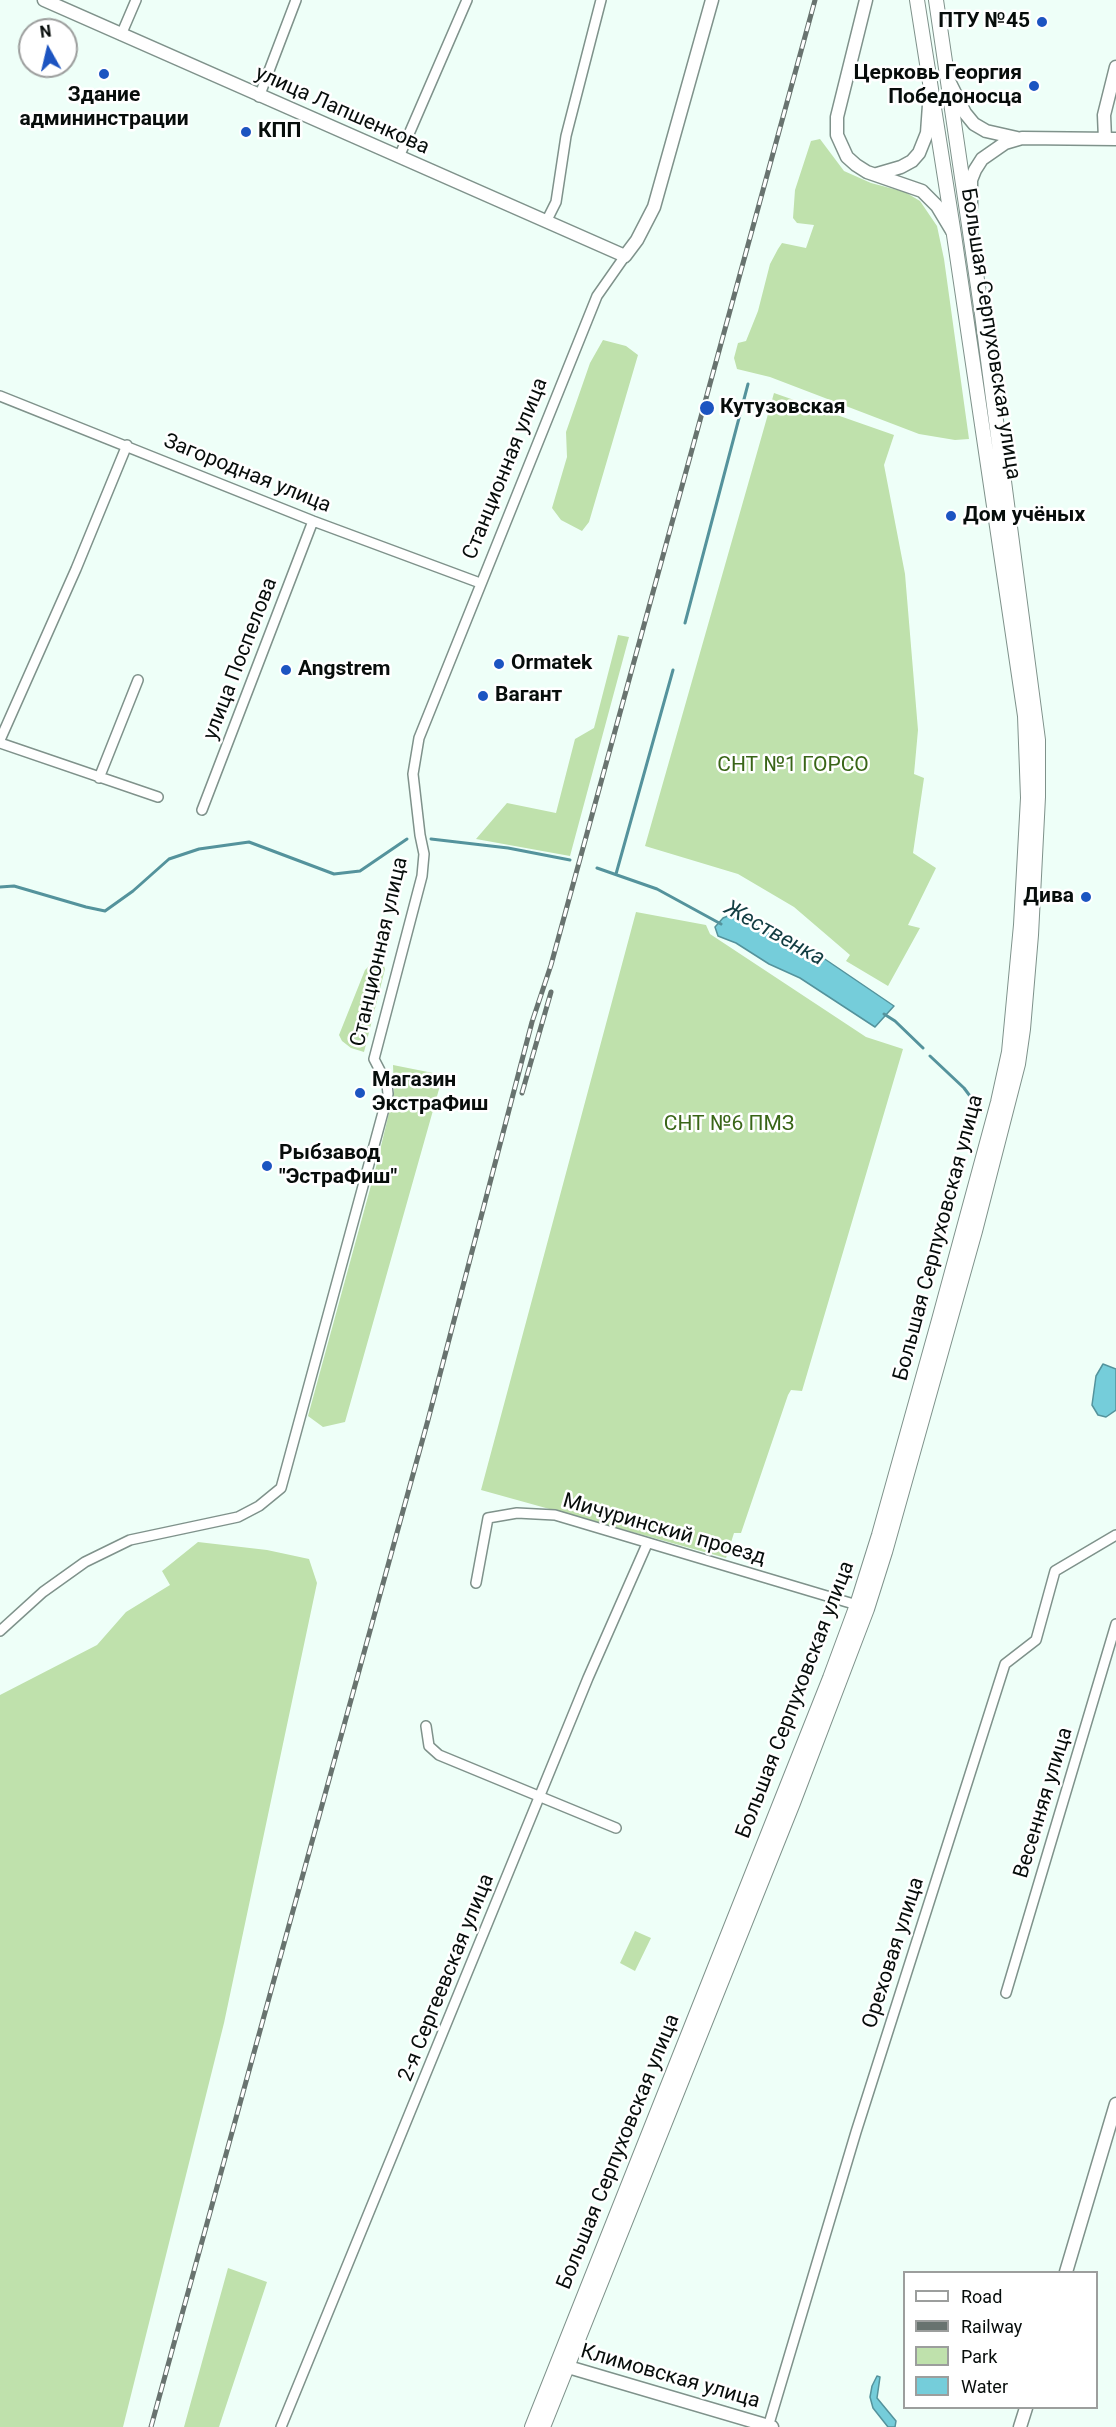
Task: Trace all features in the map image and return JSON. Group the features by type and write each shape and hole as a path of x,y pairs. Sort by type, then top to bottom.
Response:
{"main road":[{"name":"Большая Серпуховская улица","path":"543,2427 562,2366 857,1605 879,1535 1003,1083 1013,1027 1028,798 1025,716 917,0"},
{"name":"Большая Серпуховская улица","path":"531,2427 562,2366 793,1803 867,1609 975,1231 1018,1064 1027,993 1031,934 1038,797 1038,740 971,234 936,0"}],"street":[{"name":"улица Лапшенкова","path":"44,0 259,97 625,256"},
{"path":"121,35 136,0"},
{"path":"259,97 296,0"},
{"path":"399,158 467,0"},
{"path":"546,222 556,202 566,136 601,0"},
{"name":"Станционная улица","path":"0,1631 43,1592 85,1562 130,1540 238,1517 259,1506 282,1488 388,1094 387,1084 374,1059 422,876 424,854 413,774 419,738 597,296 637,240 654,207 712,0"},
{"path":"866,0 837,117 837,135 847,157 856,165 922,192 937,206 954,235"},
{"path":"947,78 965,113 974,124 1001,135 1022,138 1110,139 1104,115 1116,67"},
{"path":"877,174 902,167 919,153 927,133 930,116 929,82"},
{"path":"971,234 971,180 975,170 982,159 995,148 1022,138"},
{"name":"Загородная улица","path":"0,396 313,521 480,583"},
{"path":"127,445 0,741 99,778 158,797"},
{"name":"улица Поспелова","path":"202,810 313,521"},
{"path":"99,778 138,680"},
{"name":"Мичуринский проезд","path":"476,1583 488,1518 517,1513 555,1515 857,1605"},
{"name":"Ореховая улица","path":"770,2426 856,2132 1005,1664 1036,1640 1055,1571 1116,1535"},
{"name":"2-я Сергеевская улица","path":"281,2427 588,1678 647,1544"},
{"name":"Весенняя улица","path":"1006,1993 1116,1624"},
{"path":"426,1726 429,1746 439,1755 616,1828"},
{"path":"1066,2271 1116,2104"},
{"name":"Климовская улица","path":"562,2366 770,2426"},
{"path":"1020,2427 1026,2409"}],"green space":[{"path":"820,139 844,171 871,183 905,192 920,201 937,226 944,259 969,439 955,440 919,434 770,377 737,369 734,358 738,343 746,341 758,311 770,264 778,249 782,243 806,248 814,225 797,223 793,218 795,190 811,141"},
{"path":"603,340 626,346 638,355 589,522 582,531 561,520 552,508 567,457 566,432 590,363"},
{"name":"СНТ №1 ГОРСО","path":"774,393 894,435 884,465 905,574 918,730 914,774 924,778 913,853 936,868 908,925 920,928 888,986 846,961 850,955 794,907 738,874 645,846"},
{"path":"618,635 629,637 570,856 476,839 507,803 556,813 575,739 594,728"},
{"name":"СНТ №6 ПМЗ","path":"636,912 706,925 710,934 866,1037 903,1049 802,1391 791,1390 788,1395 741,1533 734,1533 726,1558 481,1490"},
{"path":"383,963 385,969 364,1052 351,1048 342,1041 339,1035 365,970 371,964"},
{"path":"393,1065 443,1075 345,1422 323,1427 308,1416 376,1167 394,1092"},
{"path":"198,1542 267,1550 309,1559 317,1583 224,2023 123,2427 0,2427 0,1695 97,1645 126,1612 170,1585 162,1571"},
{"path":"635,1931 651,1938 635,1971 620,1963"},
{"path":"228,2268 267,2282 219,2427 184,2427"}],"water":[{"path":"728,916 747,920 786,944 813,951 894,1006 875,1027 800,978 769,964 736,943 718,936 715,927"},
{"path":"1103,1364 1116,1369 1116,1410 1106,1417 1098,1415 1092,1405 1096,1376"},
{"path":"877,2376 880,2377 877,2398 896,2421 895,2427 888,2427 873,2408 870,2397"}],"waterway":[{"path":"685,623 748,384"},
{"path":"616,874 673,670"},
{"name":"Жественка","path":"0,887 14,886 105,911 133,891 169,859 199,849 249,842 334,874 360,871 407,839"},
{"name":"Жественка","path":"431,839 508,848 570,860"},
{"name":"Жественка","path":"597,868 657,889 721,924"},
{"name":"Жественка","path":"884,1014 895,1021 923,1048"},
{"name":"Жественка","path":"930,1056 964,1088 982,1112"}],"railway":[{"path":"151,2427 428,1420 532,1022 551,965 815,0"},
{"path":"522,1093 551,992"}],"place":[{"name":"ПТУ №45","path":"1042,22"},
{"name":"Здание админинстрации","path":"104,74"},
{"name":"Церковь Георгия Победоносца","path":"1034,86"},
{"name":"КПП","path":"246,132"},
{"name":"Кутузовская","path":"707,408"},
{"name":"Дом учёных","path":"951,516"},
{"name":"Ormatek","path":"499,664"},
{"name":"Angstrem","path":"286,670"},
{"name":"Вагант","path":"483,696"},
{"name":"Дива","path":"1086,897"},
{"name":"Магазин ЭкстраФиш","path":"360,1093"},
{"name":"Рыбзавод \"ЭстраФиш\"","path":"267,1166"}]}
